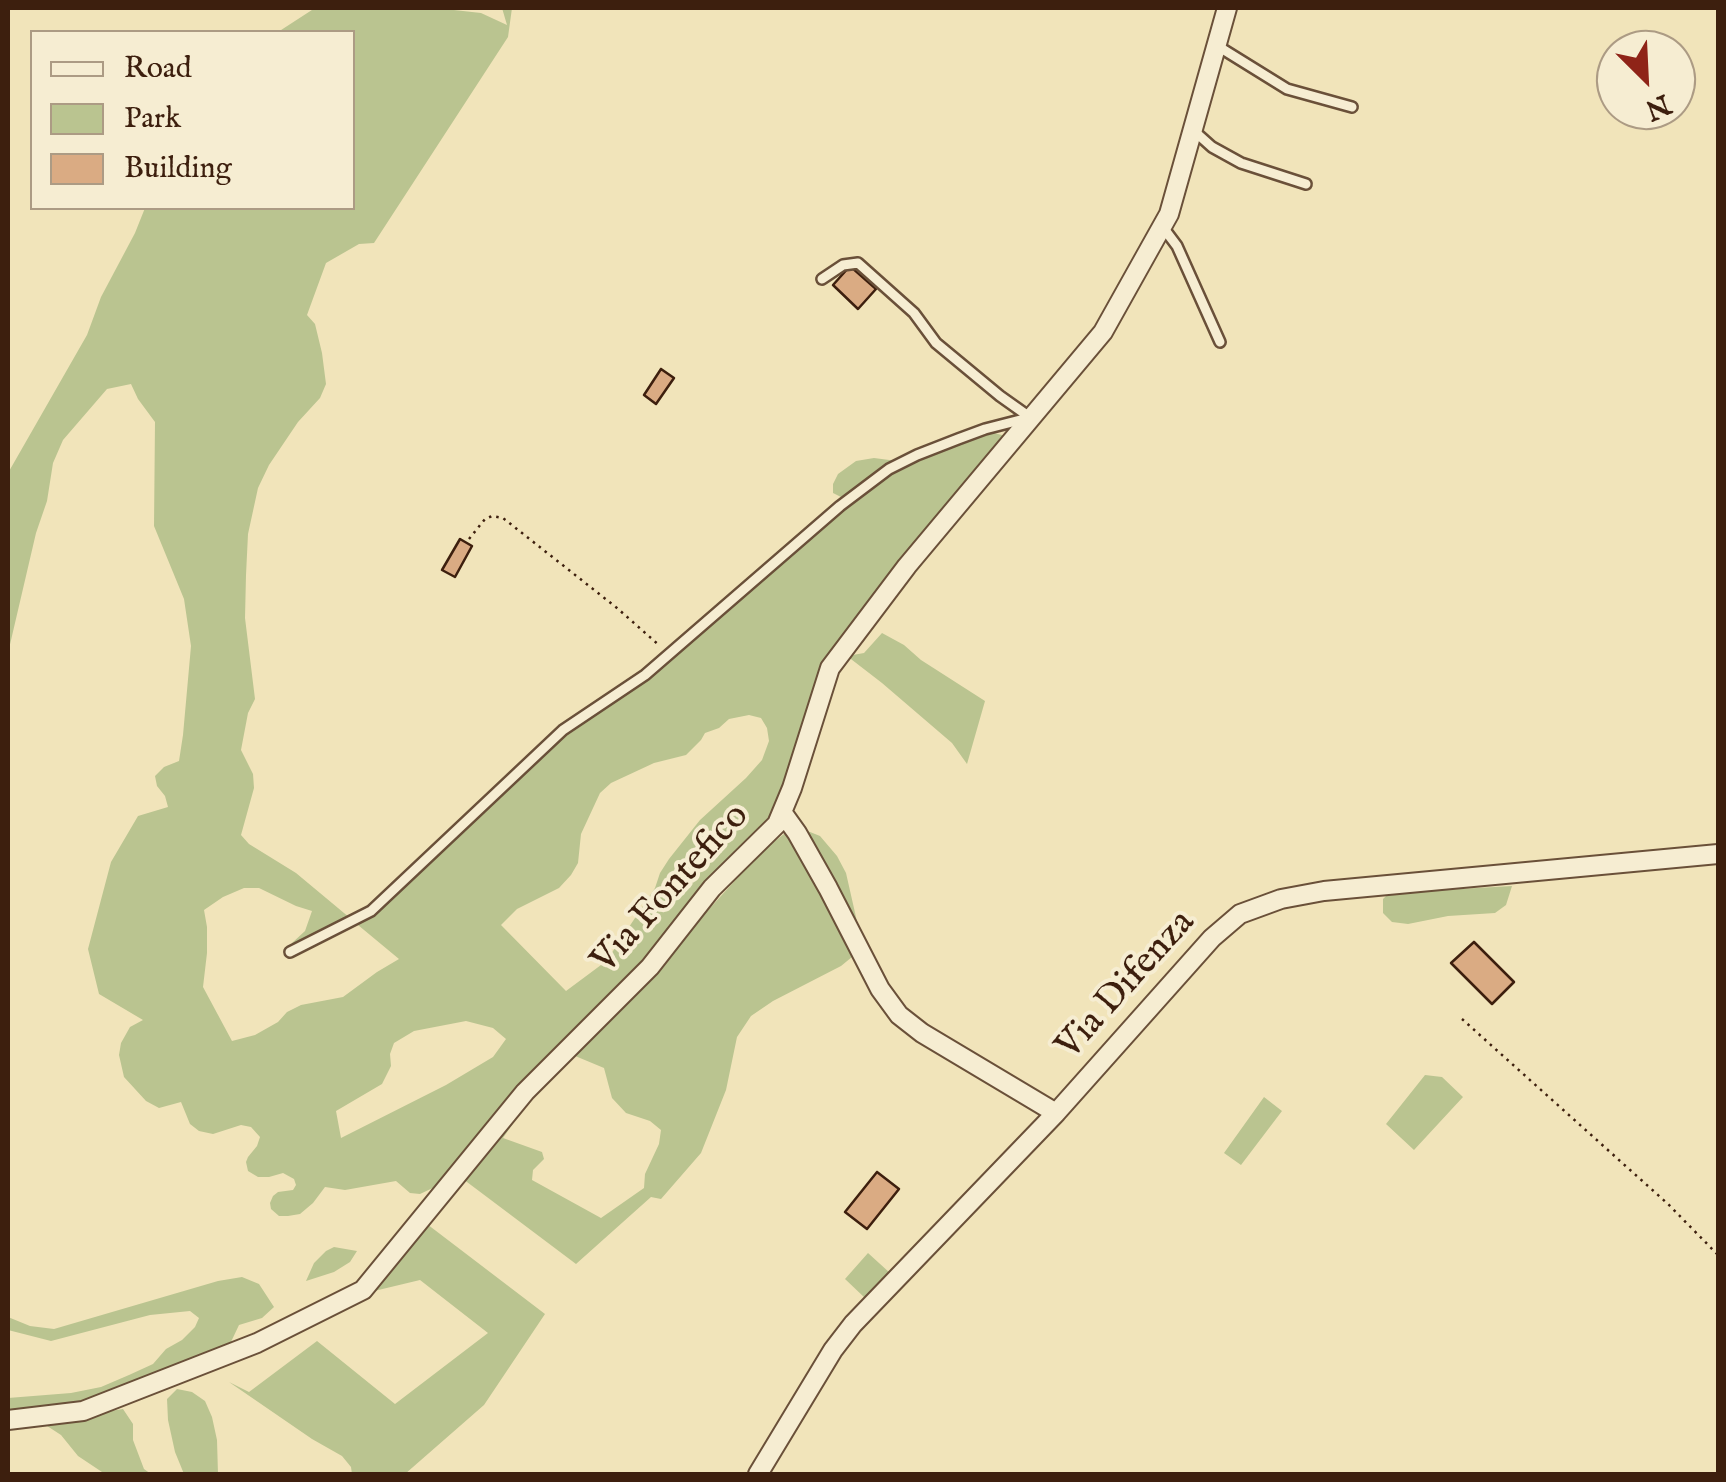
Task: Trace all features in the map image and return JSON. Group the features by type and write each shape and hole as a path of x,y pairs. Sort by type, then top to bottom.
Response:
{"street":[{"name":"Via Fontefico","path":"8,1420 83,1411 256,1343 364,1290 525,1092 650,967 712,888 776,824 792,788 830,668 907,566 1103,332 1169,214 1228,8"},
{"path":"782,812 828,888 880,989 899,1014 922,1033 1056,1113"},
{"name":"Via Difenza","path":"758,1474 832,1350 854,1324 1056,1113 1212,938 1240,914 1281,899 1324,891 1718,854"}],"lane":[{"path":"1216,45 1287,89 1352,108"},
{"path":"1192,129 1212,147 1241,164 1306,184"},
{"path":"1162,226 1177,246 1220,342"},
{"path":"822,278 843,265 858,263 914,313 936,343 1030,418"},
{"path":"290,952 371,911 563,730 645,674 826,518 889,470 985,429 1030,418"}],"path":[{"path":"469,540 485,519 503,518 617,608 668,654"},
{"path":"1462,1019 1668,1204 1718,1255"}],"green space":[{"path":"315,8 436,8 481,13 507,25 502,8 512,8 508,37 374,243 359,244 326,263 307,315 315,324 326,384 320,398 269,465 258,488 248,534 245,618 255,699 248,713 241,750 253,774 254,788 241,835 296,873 350,918 294,947 292,943 305,931 312,911 259,888 244,888 204,910 207,953 203,987 232,1041 255,1035 301,1005 343,997 399,959 358,925 558,737 603,708 780,557 888,472 965,440 994,433 1006,440 830,652 814,686 772,820 639,974 557,1050 439,1185 420,1194 410,1193 396,1181 345,1190 325,1187 300,1214 279,1216 271,1209 273,1196 293,1190 296,1185 294,1179 283,1173 258,1177 248,1171 246,1162 260,1137 251,1127 241,1125 213,1134 199,1131 190,1124 181,1102 159,1108 146,1101 124,1077 119,1055 130,1027 143,1020 99,994 88,949 111,862 138,816 168,807 155,776 179,761 183,735 191,646 184,599 154,526 155,422 131,384 107,389 63,440 53,463 8,653 8,473 87,335 101,297 144,210 355,210 355,30 281,30","holes":["749,715 761,718 769,741 762,760 700,820 669,859 655,888 611,954 566,991 501,925 517,909 559,888 571,875 578,863 581,834 600,793 611,783 654,763 686,755 705,733 729,719","466,1021 493,1028 506,1039 493,1057 341,1138 336,1111 382,1084 391,1066 394,1043 414,1031"]},
{"path":"856,461 897,461 841,497 833,493 838,474"},
{"path":"882,633 985,701 967,764 952,743 847,656 864,653"},
{"path":"800,828 820,836 846,873 863,948 841,966 751,1016 737,1037 726,1090 701,1153 661,1199 651,1197 576,1264 459,1176 527,1098 503,1138 542,1152 544,1159 533,1170 532,1180 601,1218 644,1188 661,1130 650,1121 626,1113 612,1098 604,1068 568,1053 650,974 761,852 784,834"},
{"path":"1512,886 1506,905 1495,913 1408,924 1392,922 1383,913 1383,899 1389,893"},
{"path":"1425,1075 1442,1077 1463,1097 1414,1150 1386,1124"},
{"path":"1264,1097 1282,1111 1241,1165 1224,1153"},
{"path":"423,1221 545,1314 484,1405 405,1474 352,1474 342,1456 229,1382 249,1392 317,1341 395,1404 488,1333 420,1280 370,1292"},
{"path":"334,1247 357,1251 350,1262 334,1272 306,1281 314,1263"},
{"path":"868,1253 890,1273 865,1298 845,1279"},
{"path":"242,1277 259,1284 274,1307 262,1318 239,1325 230,1344 209,1359 91,1406 8,1412 8,1398 101,1387 153,1364 195,1327 199,1318 190,1311 150,1315 51,1341 8,1330 8,1317 30,1326 54,1329"},
{"path":"177,1389 192,1392 205,1401 217,1440 218,1474 184,1474 168,1420 167,1399"},
{"path":"123,1409 133,1424 133,1440 144,1469 151,1474 105,1474 78,1456 61,1435 41,1422"}],"building":[{"path":"850,266 876,289 858,309 833,285"},
{"path":"661,369 674,378 656,404 644,395"},
{"path":"460,539 472,546 455,577 442,570"},
{"path":"1474,942 1514,982 1492,1004 1451,963"},
{"path":"877,1172 899,1189 867,1229 845,1212"}]}
